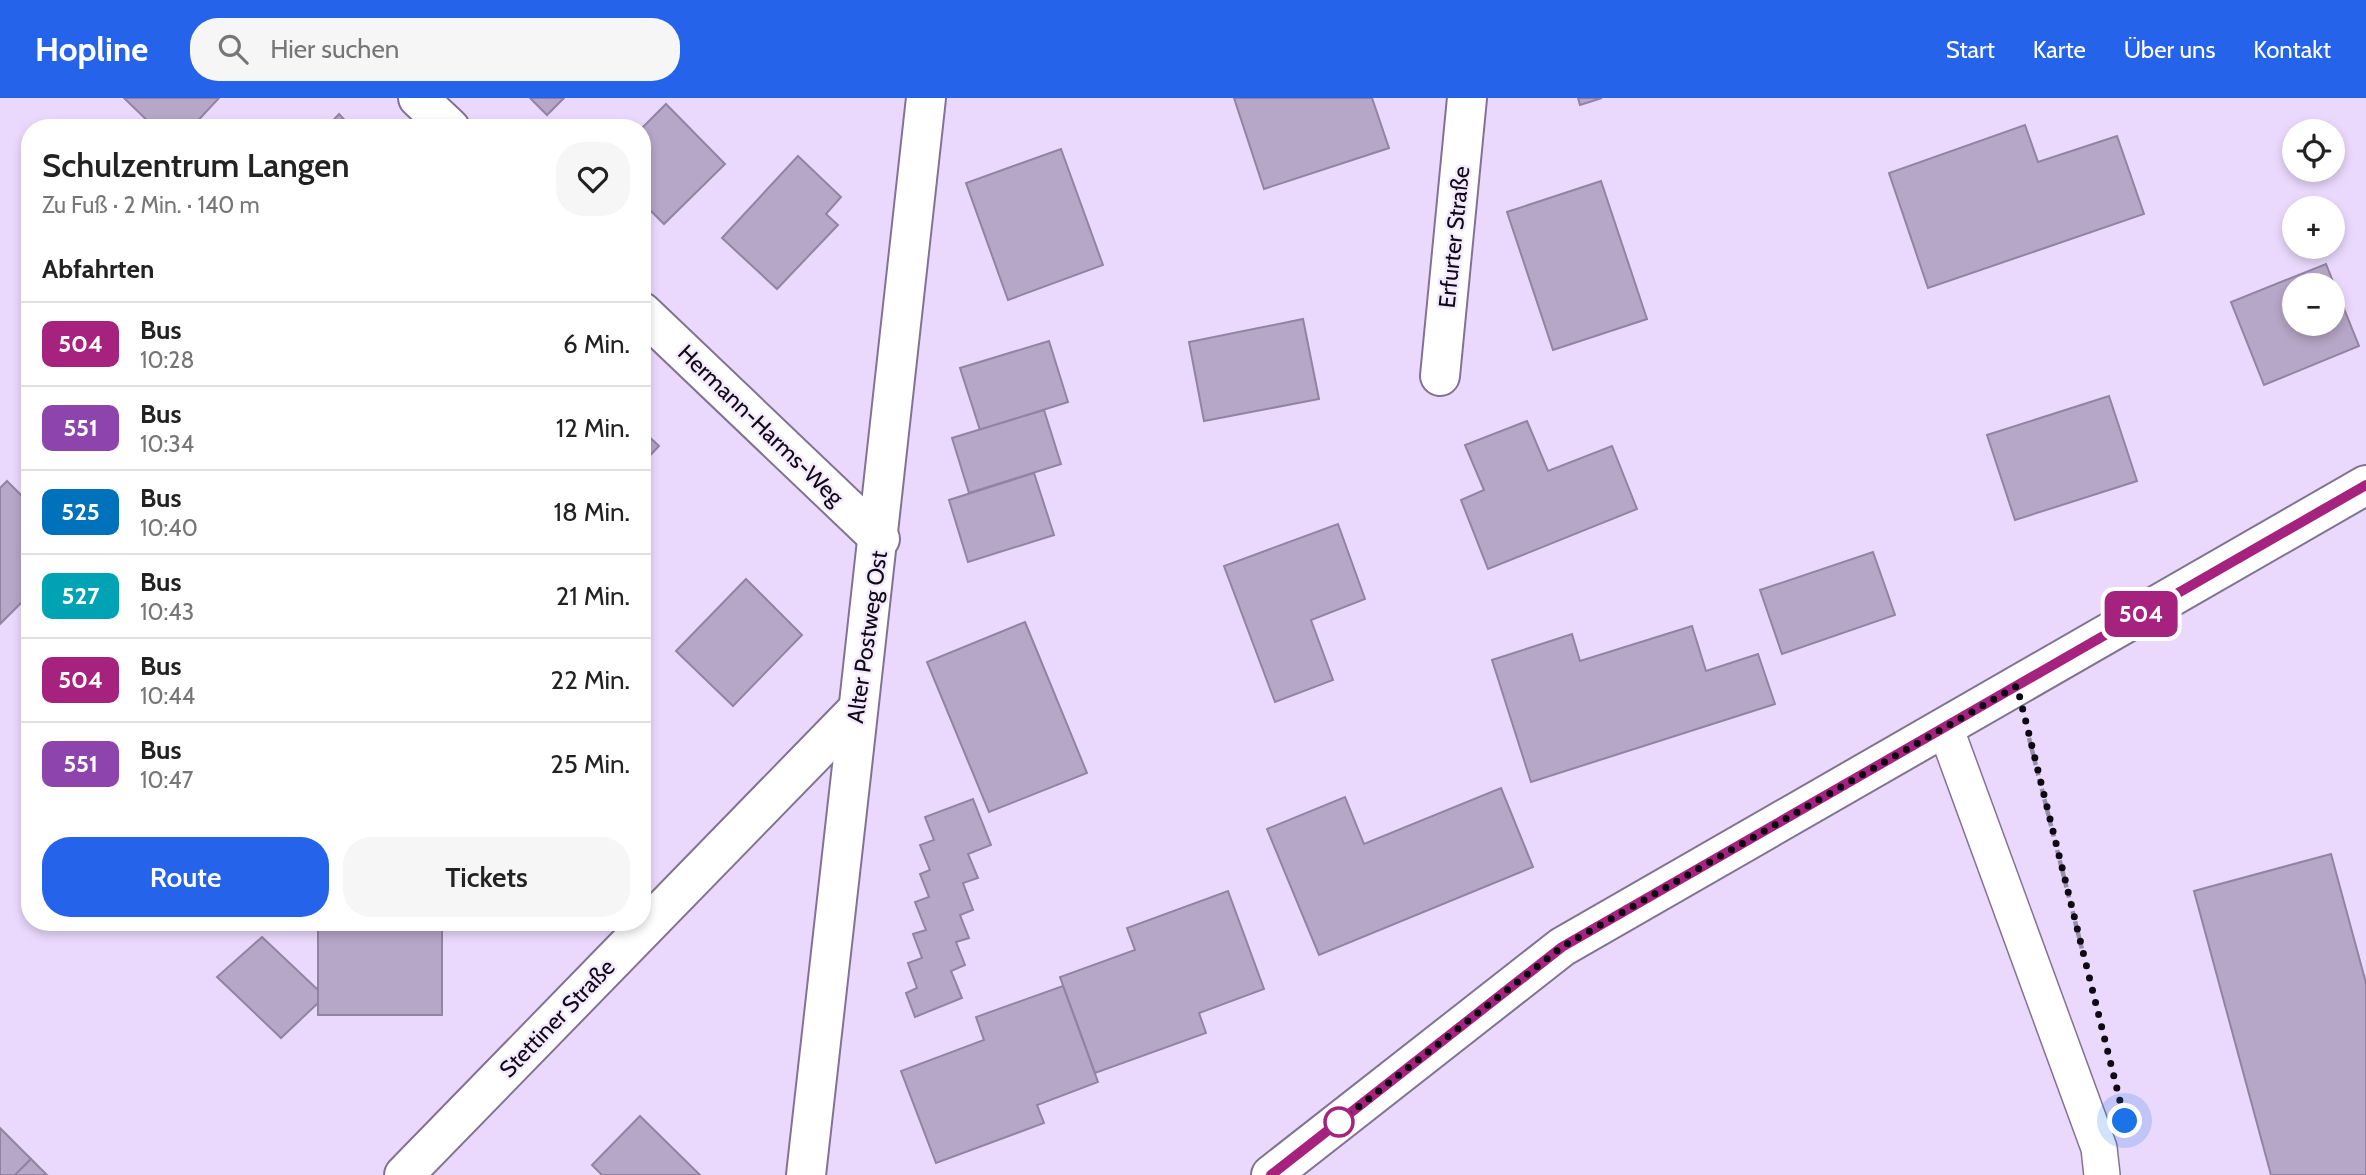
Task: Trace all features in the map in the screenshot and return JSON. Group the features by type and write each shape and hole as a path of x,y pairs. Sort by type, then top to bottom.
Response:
{"street":[{"path":"418,98 440,119"},
{"name":"Alter Postweg Ost","path":"806,1175 857,710 880,539 926,98"},
{"name":"Erfurter Straße","path":"1440,376 1467,98"},
{"name":"Hermann-Harms-Weg","path":"651,321 880,539"},
{"path":"1271,1175 1562,947 2366,485"},
{"name":"Stettiner Straße","path":"651,921 857,710"},
{"name":"Stettiner Straße","path":"404,1175 642,931"}],"lane":[{"path":"1945,727 2099,1149 2102,1175"}],"path":[{"path":"2017,686 2084,958"}],"building":[{"path":"124,98 219,98 199,119 146,119"},
{"path":"530,98 564,98 547,115"},
{"path":"1234,98 1372,98 1389,148 1264,189"},
{"path":"1578,98 1602,98 1580,105"},
{"path":"666,104 725,164 664,224 651,211 651,119"},
{"path":"2025,125 2038,162 2117,136 2144,214 1928,288 1889,173"},
{"path":"1061,149 1103,265 1008,300 966,183"},
{"path":"798,156 841,197 826,214 838,225 777,289 722,238"},
{"path":"1601,181 1647,319 1553,350 1507,212"},
{"path":"2326,264 2330,273 2304,273"},
{"path":"2282,282 2282,336 2345,336 2345,311 2359,346 2264,385 2231,302"},
{"path":"1303,319 1319,399 1204,421 1189,342"},
{"path":"1049,341 1068,402 980,430 960,368"},
{"path":"2109,396 2137,481 2015,520 1987,435"},
{"path":"1044,410 1061,464 969,493 952,438"},
{"path":"1527,421 1548,471 1612,446 1637,509 1488,569 1461,500 1484,490 1465,445"},
{"path":"651,438 659,446 651,454"},
{"path":"1034,473 1054,535 968,562 949,500"},
{"path":"7,481 21,495 21,603 0,624 0,488"},
{"path":"1338,524 1365,599 1311,620 1333,680 1275,702 1224,566"},
{"path":"1873,552 1895,615 1782,654 1760,590"},
{"path":"746,579 802,635 733,706 676,651"},
{"path":"1025,622 1087,773 989,812 927,662"},
{"path":"1692,626 1706,671 1758,654 1775,704 1531,782 1492,660 1572,634 1580,661"},
{"path":"1501,788 1533,867 1319,955 1267,829 1345,797 1364,844"},
{"path":"973,799 991,845 968,854 978,878 963,883 973,910 960,915 969,938 956,942 965,965 951,971 962,998 915,1017 906,993 917,988 908,963 922,958 913,934 926,930 915,902 929,897 920,874 930,870 920,845 934,840 925,817"},
{"path":"2331,854 2366,983 2366,1175 2271,1175 2194,891"},
{"path":"1228,891 1264,989 1199,1013 1206,1033 1095,1073 1060,977 1135,950 1127,928"},
{"path":"318,931 442,931 442,1015 318,1015"},
{"path":"262,937 318,990 318,1003 281,1038 217,977"},
{"path":"1063,986 1098,1082 1037,1105 1044,1123 936,1163 901,1071 984,1040 976,1017"},
{"path":"640,1116 700,1175 602,1175 592,1165"},
{"path":"0,1128 31,1159 15,1175 0,1175"},
{"path":"31,1159 47,1175 15,1175"}],"bus line":[{"name":"504","path":"1271,1175 1562,947 2366,485"}],"route":[{"path":"1339,1122 1562,947 2017,686 2125,1121"}]}
